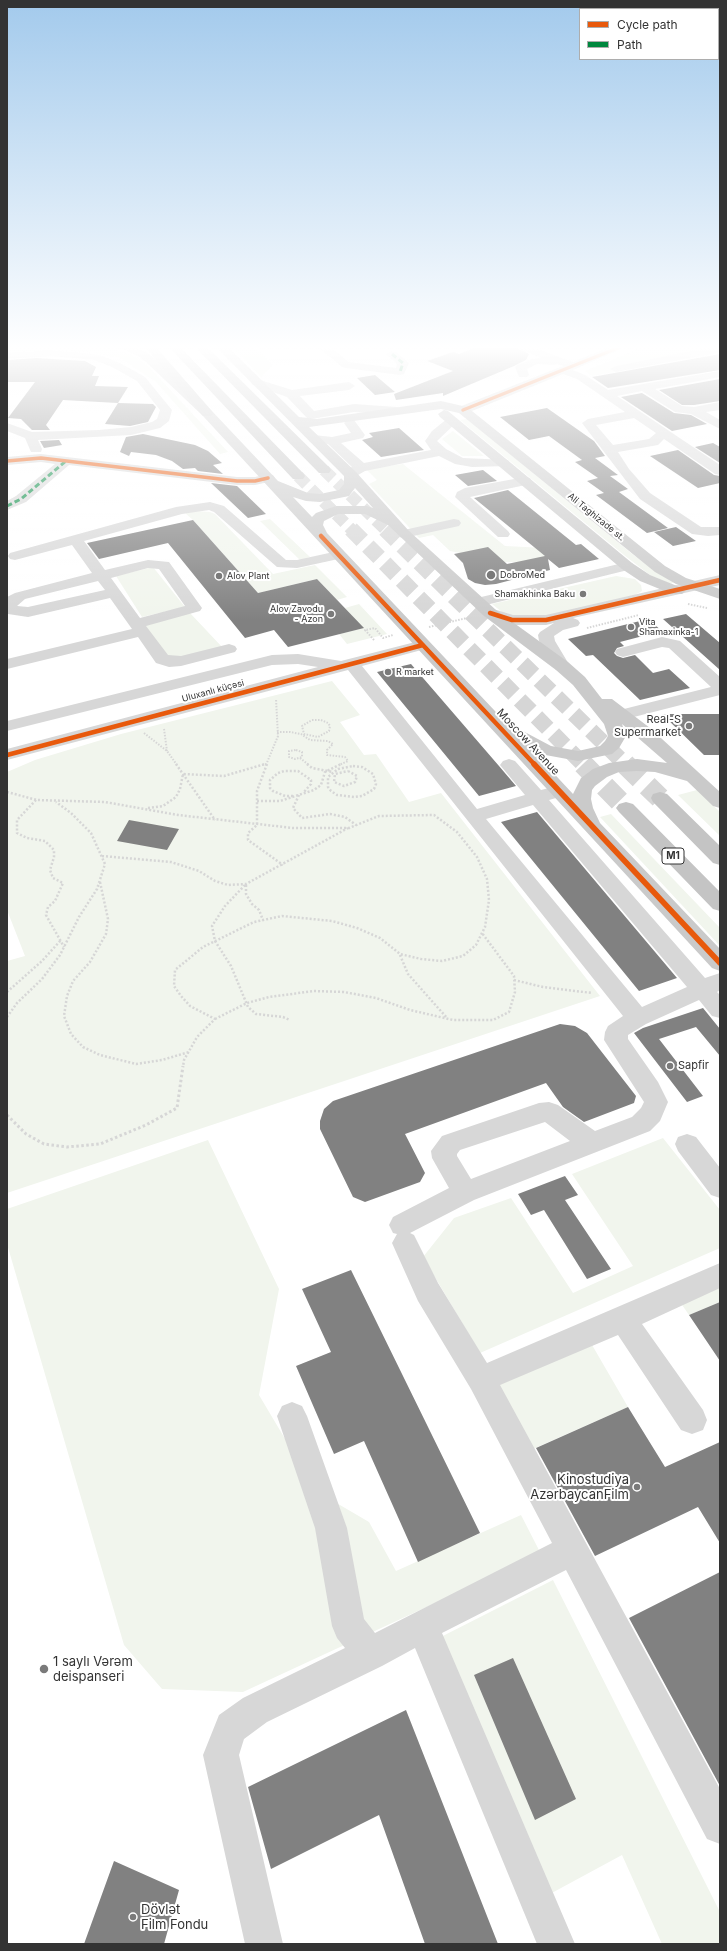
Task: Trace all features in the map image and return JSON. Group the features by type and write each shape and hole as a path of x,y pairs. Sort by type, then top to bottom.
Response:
{"highway":[{"path":"262,438 298,476"},
{"path":"292,438 324,470"},
{"path":"660,798 720,858"},
{"name":"M1","path":"626,808 720,904"}],"main road":[{"name":"Moscow Avenue","path":"231,438 320,536 720,963"},
{"path":"313,438 356,472 400,530 476,609 490,614 562,666 579,682 650,738 720,802"},
{"name":"Ali Taghizade st.","path":"473,438 627,566 645,578 684,594"},
{"name":"Ali Taghizade st.","path":"498,438 660,569 674,578 684,594"},
{"path":"268,478 297,494 306,497 320,498 344,493 351,485 356,472"},
{"path":"320,536 316,525 317,520 321,516 346,509 374,512 400,530"},
{"path":"684,594 716,602"},
{"path":"495,722 534,744 560,754 589,755 606,750 613,744 617,736 616,729 609,717 579,682"},
{"path":"594,829 583,808 583,790 588,782 600,773 611,769 626,765 655,766 672,770 686,776 706,789"}],"street":[{"path":"31,438 41,458"},
{"path":"313,438 332,441 345,438"},
{"path":"433,438 431,441 432,444 441,452 460,461 503,463"},
{"path":"600,438 610,449 624,472 646,496 697,531 720,531"},
{"path":"610,449 653,442 658,438"},
{"path":"671,438 720,471"},
{"path":"332,441 356,472 441,452"},
{"path":"7,461 41,458 237,481 251,481 268,478"},
{"path":"7,506 21,499 66,461"},
{"path":"503,534 462,497 462,495 470,491 524,481"},
{"path":"15,556 181,510 210,506 219,509 282,564 297,564 338,555"},
{"path":"400,530 454,523"},
{"path":"75,539 162,659 170,662 181,661 229,649"},
{"path":"7,664 139,627 194,608 193,604 164,565 158,564 148,564 20,596 10,602 9,607 14,610 28,612 114,592"},
{"path":"476,609 627,566"},
{"path":"562,666 546,639 548,632 552,629 565,624 659,603 720,580"},
{"path":"490,614 512,620 546,620 684,594"},
{"path":"623,652 662,642 674,644 720,686"},
{"name":"Uluxanlı küçəsi","path":"7,755 423,645"},
{"path":"7,726 272,660 298,659 347,665 638,1018"},
{"path":"622,715 720,690"},
{"path":"509,765 711,985 720,1010"},
{"path":"472,816 560,791"},
{"path":"711,985 638,1018 621,1027 616,1032 616,1040 650,1089 656,1102 651,1114 641,1124 465,1192 403,1234 428,1292 480,1380 720,1826"},
{"path":"465,1192 446,1158 444,1151 451,1143 539,1113 549,1112 592,1143"},
{"path":"687,1144 720,1188"},
{"path":"480,1380 623,1319 720,1275"},
{"path":"623,1319 692,1420"},
{"path":"292,1416 331,1528 350,1626 370,1654"},
{"path":"264,1944 221,1755 231,1727 255,1710 370,1654 422,1624 571,1550"},
{"path":"422,1624 556,1944"}],"path":[{"path":"684,594 689,603 716,602"},
{"path":"429,627 476,609"},
{"path":"374,640 365,630 375,628 383,638 398,634"},
{"path":"276,692 278,736 257,791 257,825 248,833 248,840 283,864"},
{"path":"321,720 330,726 329,731 323,736 308,736 302,731 301,728 308,722 321,720"},
{"path":"164,728 167,751"},
{"path":"142,732 167,751 215,820"},
{"path":"257,801 280,801 299,794 305,792 311,784 311,780 303,773 284,771 273,776 270,780 270,788 278,794 292,796 299,794 314,790 321,785 325,772 348,761 345,757 327,755 327,750 333,744 328,741 308,739 301,734 277,732"},
{"path":"300,758 303,754 299,750 291,750 288,753 290,758 300,758 312,768 325,772 352,772 356,776 357,780 348,785 337,784 333,779 337,773"},
{"path":"183,774 224,776 267,764"},
{"path":"345,767 362,767 373,774 376,784 369,793 362,796 354,797 338,794 328,786 326,782 332,772 345,767"},
{"path":"145,809 163,806 176,797 180,788 183,774"},
{"path":"7,792 36,800 105,802 215,820 257,825 293,828 348,828"},
{"path":"299,794 293,808 302,818 318,817 330,814 345,817 356,825"},
{"path":"36,800 17,820 17,833 27,838 45,841 54,850 50,870 53,878 63,883 55,901 48,907 46,915 64,947"},
{"path":"7,1017 17,1003 42,979 64,947 100,882 106,864 91,833 71,813 56,801"},
{"path":"215,1019 190,1006 174,986 175,970 203,947 215,941 254,922 282,916 332,921 357,928 380,938 400,954 421,959 442,961 463,956 476,945 485,927 489,900 487,879 476,857 457,832 434,815 416,814 379,816 348,828 246,884 225,906 212,926 215,941 231,966 247,1003 256,1014 282,1017 290,1020"},
{"path":"102,856 171,862 199,871 215,881 228,885 246,884"},
{"path":"100,882 108,919 106,934 90,962 73,981 66,996 64,1016 71,1034 83,1047 100,1054 136,1064 162,1060 189,1052"},
{"path":"246,884 246,894 252,904 259,910 263,920"},
{"path":"7,1115 26,1134 44,1144 67,1147 100,1144 146,1125 177,1108 184,1060 197,1037 215,1019 247,1003 269,997 314,991 344,992 376,998 410,1010 447,1018 493,1020 509,1012 515,992 514,976 482,933"},
{"path":"7,992 42,961 60,940"},
{"path":"400,954 408,974 447,1018"},
{"path":"514,980 542,987 593,994"}],"shaded area":[{"path":"206,438 215,438 228,452 220,454"},
{"path":"462,438 484,456 462,456 442,439"},
{"path":"482,438 490,438 631,553 659,574 674,582 671,584 650,575"},
{"path":"403,464 505,546 545,548 552,555 519,562 505,562 450,551 433,535 419,538 369,484 377,480 366,469"},
{"path":"196,511 215,514 273,574 315,565 347,597 337,600 317,579 258,593 185,513"},
{"path":"270,519 310,557 300,560 260,521"},
{"path":"153,567 185,607 142,617 116,576"},
{"path":"616,576 635,579 641,585 642,591 635,595 552,615 511,616 502,612 492,604"},
{"path":"359,604 387,634 347,644 339,634 363,628 345,608"},
{"path":"190,613 223,648 190,656 164,656 145,625"},
{"path":"332,681 360,715 340,722 364,755 376,754 409,802 441,793 600,996 7,1193 7,961 25,956 7,910 7,772 35,760 121,734"},
{"path":"697,790 720,812 720,836 678,795"},
{"path":"611,814 720,928 720,946 600,817"},
{"path":"663,1138 720,1210 720,1248 480,1353 423,1257 454,1218 511,1198 573,1293 633,1266 572,1174"},
{"path":"208,1140 279,1289 259,1395 316,1491 369,1522 396,1571 521,1515 541,1554 243,1692 162,1689 124,1645 7,1244 7,1209"},
{"path":"720,1281 720,1302 689,1315 678,1299"},
{"path":"588,1338 628,1407 533,1449 491,1377"},
{"path":"553,1580 720,1912 720,1944 662,1944 622,1855 537,1901 433,1641"}],"building":[{"path":"126,438 162,438 195,445 208,451 222,463 213,465 223,474 198,471 195,468 183,469 172,461 156,455 131,452 129,456 120,452"},
{"path":"369,438 410,438 424,450 381,457 362,440"},
{"path":"527,438 539,438 529,440"},
{"path":"552,438 590,438 594,441 605,456 595,458 618,475 610,476 628,489 619,492 668,528 647,533 596,495 604,493 587,481 598,478 575,462 582,460"},
{"path":"59,440 62,445 44,448 40,441"},
{"path":"713,443 720,447 720,463 695,447"},
{"path":"678,450 714,475 720,476 720,483 698,488 650,456"},
{"path":"483,470 497,481 468,486 455,475"},
{"path":"211,483 237,486 266,514 248,518"},
{"path":"508,490 576,545 581,544 599,559 559,568 548,559 550,570 496,584 485,585 475,583 468,579 463,563 454,554 488,547 507,564 545,556 474,498"},
{"name":"Alov Plant","path":"193,520 258,593 317,579 364,628 288,647 274,630 245,638 168,543 99,559 87,543"},
{"path":"676,527 696,541 673,546 654,532"},
{"path":"686,614 720,643 720,670 663,619"},
{"path":"648,619 662,631 620,642 624,646 617,648 614,653 623,658 635,655 653,673 669,669 690,688 640,700 593,655 586,656 568,639"},
{"path":"411,664 516,786 479,796 377,672"},
{"path":"662,714 720,714 720,755 704,755"},
{"path":"537,812 677,978 639,991 501,822"},
{"path":"129,820 179,829 167,850 117,841"},
{"path":"703,1008 720,1029 720,1056 696,1027 659,1039 703,1096 687,1102 634,1033 643,1028"},
{"path":"560,1024 575,1026 587,1033 636,1096 634,1103 584,1122 563,1107 546,1083 405,1134 425,1173 420,1182 365,1202 353,1197 320,1129 320,1121 324,1109 333,1101"},
{"path":"565,1176 578,1195 565,1200 611,1269 587,1279 544,1210 531,1215 518,1194"},
{"path":"351,1270 480,1533 418,1562 364,1441 334,1454 296,1366 331,1352 302,1289"},
{"path":"720,1302 720,1361 689,1315"},
{"name":"Kinostudiya AzərbaycanFilm","path":"628,1407 665,1467 720,1442 720,1543 698,1507 595,1556 536,1448"},
{"path":"720,1572 720,1786 629,1618"},
{"path":"513,1658 576,1799 535,1820 474,1675"},
{"path":"406,1710 498,1944 425,1944 379,1815 271,1869 248,1787"},
{"name":"Dövlət Film Fondu","path":"114,1861 179,1890 164,1944 84,1944"}],"tunnel":[{"path":"324,470 386,530"},
{"path":"298,476 351,529"},
{"path":"351,529 584,765"},
{"path":"385,529 626,765"},
{"path":"583,764 626,808"},
{"path":"625,764 660,798"}],"marked path":[{"path":"7,506 21,499 66,461"}],"cycle path":[{"path":"7,461 41,458 237,481 255,481 268,478"},
{"path":"321,536 720,963"},
{"path":"490,613 512,620 546,620 720,580"},
{"path":"7,755 423,645"}],"place":[{"name":"DobroMed","path":"491,575"},
{"name":"Alov Plant","path":"219,576"},
{"name":"Shamakhinka Baku","path":"583,594"},
{"name":"Alov Zavodu - Azon","path":"331,614"},
{"name":"Vita Shamaxinka-1","path":"631,627"},
{"name":"R market","path":"388,672"},
{"name":"Real-S Supermarket","path":"689,726"},
{"name":"Sapfir","path":"670,1066"},
{"name":"Kinostudiya AzərbaycanFilm","path":"637,1487"},
{"name":"1 saylı Vərəm deispanseri","path":"44,1669"},
{"name":"Dövlət Film Fondu","path":"133,1917"}]}
